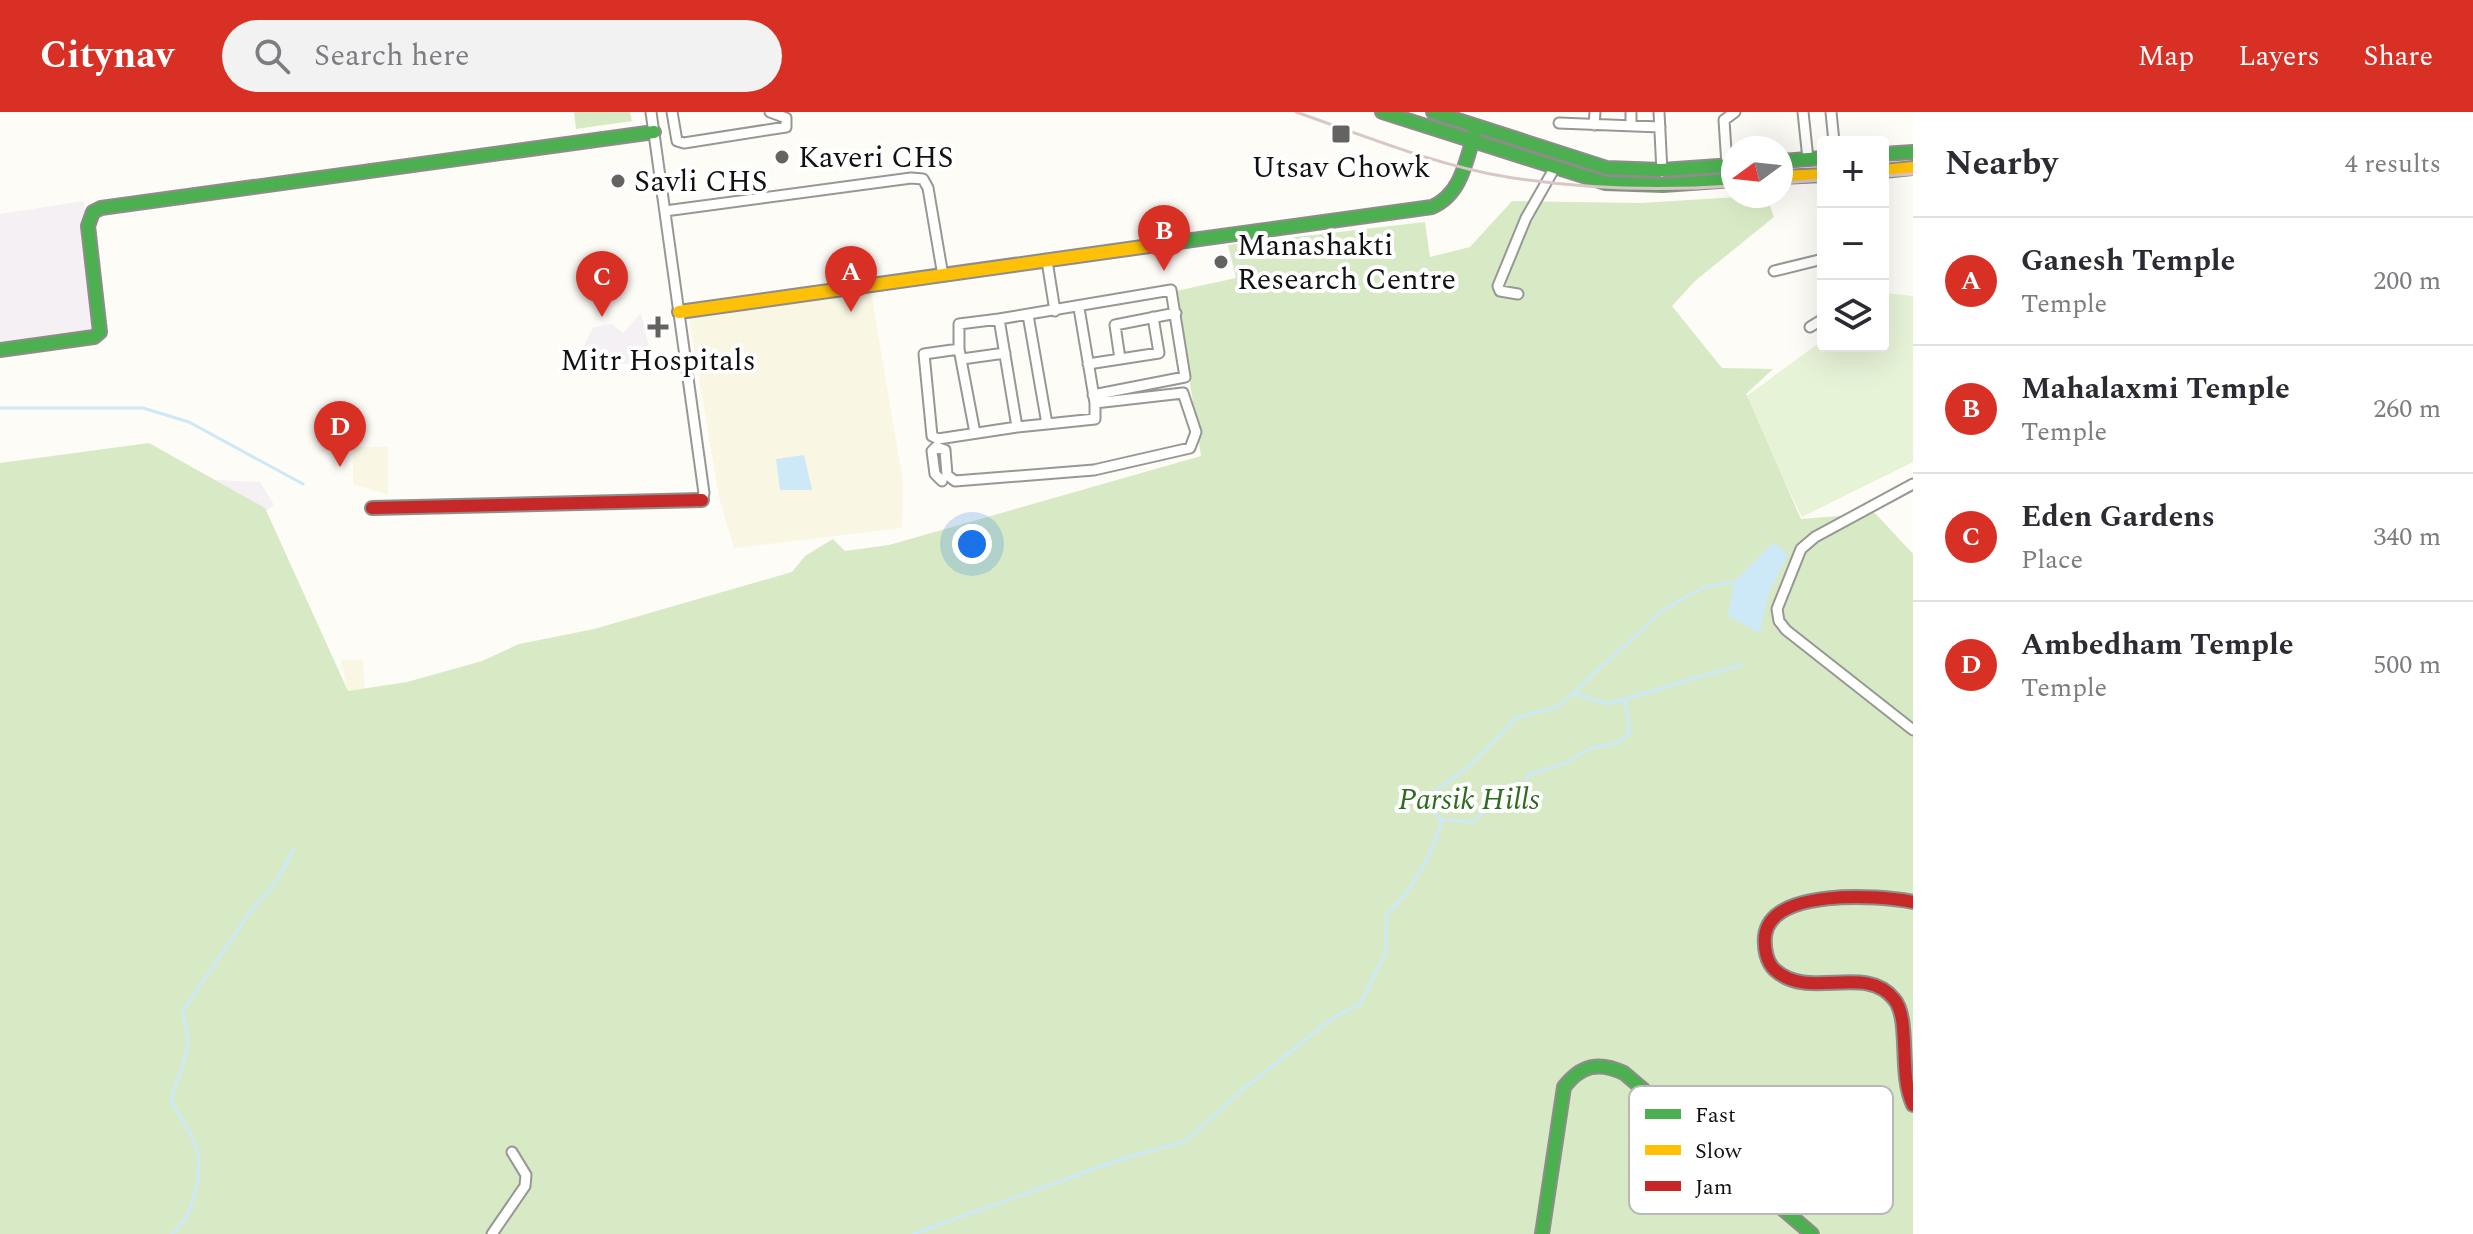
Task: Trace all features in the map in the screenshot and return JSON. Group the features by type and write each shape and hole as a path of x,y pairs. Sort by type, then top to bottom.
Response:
{"street":[{"path":"372,508 702,500 704,493 651,112"},
{"path":"672,112 677,141 684,143 786,127 786,118 770,112"},
{"path":"1382,112 1605,183 1663,185 1721,181"},
{"path":"1433,112 1607,168 1662,170 1721,166"},
{"path":"1594,125 1595,112"},
{"path":"1631,112 1631,126"},
{"path":"1659,112 1663,185"},
{"path":"1726,136 1724,120 1735,112"},
{"path":"1803,112 1808,159"},
{"path":"1831,112 1833,136"},
{"path":"1559,123 1660,127"},
{"path":"679,312 1439,205 1453,195 1476,128"},
{"path":"0,350 94,337 100,332 88,226 93,212 101,208 354,176 654,132"},
{"path":"1889,154 1913,152"},
{"path":"1793,160 1817,158"},
{"path":"1889,170 1913,168"},
{"path":"1518,294 1500,291 1498,286 1526,218 1554,169"},
{"path":"1793,176 1817,175"},
{"path":"665,211 911,178 923,179 928,188 943,276"},
{"path":"1774,271 1817,260"},
{"path":"1047,261 1055,311"},
{"path":"975,433 959,324 1079,308 1168,290 1173,293 1185,377 1094,399"},
{"path":"1005,353 924,354 932,436 938,439 1095,419 1079,308"},
{"path":"1120,359 1115,325 1176,313"},
{"path":"1028,315 1047,424"},
{"path":"1088,364 1159,353 1153,317"},
{"path":"999,319 1017,427"},
{"path":"1810,327 1817,323"},
{"path":"942,481 935,474 932,451 936,447 945,450 947,475 955,481 1124,465 1190,448 1196,438 1183,393 1094,399"},
{"path":"1913,484 1815,537 1801,549 1777,609 1779,621 1786,630 1913,730"},
{"path":"1913,902 1878,897 1792,906 1771,918 1765,948 1775,970 1801,985 1817,988 1869,981 1889,991 1908,1023 1904,1081 1913,1105"},
{"path":"1542,1234 1564,1087 1578,1070 1594,1064 1613,1067 1639,1086"},
{"path":"492,1234 525,1186 526,1175 512,1152"},
{"path":"1789,1214 1812,1234"}],"shaded area":[{"path":"84,201 98,335 0,347 0,214"},
{"path":"870,286 903,481 902,528 734,548 719,498 689,318"},
{"path":"641,313 653,364 590,364 583,348 593,327 612,324 623,333"},
{"path":"353,447 388,447 388,495 353,484"},
{"path":"211,480 260,482 274,505 243,526"},
{"path":"341,660 363,660 365,697 352,713"}],"green space":[{"path":"574,112 630,112 632,121 576,129"},
{"name":"Parsik Hills","path":"1721,198 1721,208 1771,208 1774,217 1695,281 1672,306 1722,368 1773,369 1746,394 1801,519 1875,513 1913,554 1913,1234 0,1234 0,463 149,443 265,508 348,691 407,682 482,661 519,644 594,629 792,572 805,556 833,539 845,551 889,545 1201,456 1176,291 1236,278 1228,245 1425,222 1430,257 1470,247 1512,201 1640,203"},
{"path":"1889,293 1913,296 1913,462 1802,517 1744,398 1817,344 1817,352 1889,352"}],"water":[{"path":"804,455 812,490 780,490 776,459"},
{"path":"1774,542 1788,554 1768,595 1760,633 1728,616 1734,582"}],"waterway":[{"path":"0,408 143,408 189,422 303,484"},
{"path":"913,1234 1125,1158 1186,1141 1242,1090 1334,1017 1360,1004 1386,952 1386,915 1420,871 1442,820 1421,802 1473,763 1516,718 1559,706 1663,610 1704,587 1735,582"},
{"path":"1573,693 1608,704 1740,665"},
{"path":"1442,820 1474,822 1491,805 1520,793 1528,775 1565,763 1588,749 1617,743 1630,733 1625,699"},
{"path":"172,1234 190,1208 199,1167 196,1146 171,1100 187,1048 182,1012 252,909 276,882 294,849"}],"railway":[{"path":"1296,112 1427,157 1507,177 1620,188 1721,186"},
{"path":"1889,176 1913,174"},
{"path":"1793,182 1817,180"}],"traffic: fast":[{"path":"1382,112 1605,183 1663,185 1721,181"},
{"path":"1433,112 1607,168 1662,170 1721,166"},
{"path":"0,350 94,337 100,332 88,226 93,212 101,208 654,132"},
{"path":"1178,242 1432,207 1450,194 1456,185 1475,132"},
{"path":"1889,154 1913,152"},
{"path":"1793,160 1817,158"},
{"path":"1542,1234 1564,1087 1577,1074 1599,1066 1624,1073 1639,1086"},
{"path":"1789,1214 1812,1234"}],"traffic: slow":[{"path":"1889,170 1913,168"},
{"path":"1793,176 1817,175"},
{"path":"679,312 1178,242"}],"traffic: jam":[{"path":"372,508 702,500"},
{"path":"1913,902 1852,897 1805,902 1786,909 1772,920 1765,936 1770,963 1789,979 1804,983 1868,984 1882,989 1894,999 1902,1020 1906,1078 1913,1105"}],"place":[{"name":"Utsav Chowk","path":"1341,134"},
{"name":"Kaveri CHS","path":"782,157"},
{"name":"Savli CHS","path":"618,181"},
{"name":"Manashakti Research Centre","path":"1221,262"},
{"name":"Mahalaxmi Temple","path":"1164,271"},
{"name":"Ganesh Temple","path":"851,312"},
{"name":"Eden Gardens","path":"602,317"},
{"name":"Mitr Hospitals","path":"658,327"},
{"name":"Ambedham Temple","path":"340,467"}]}
